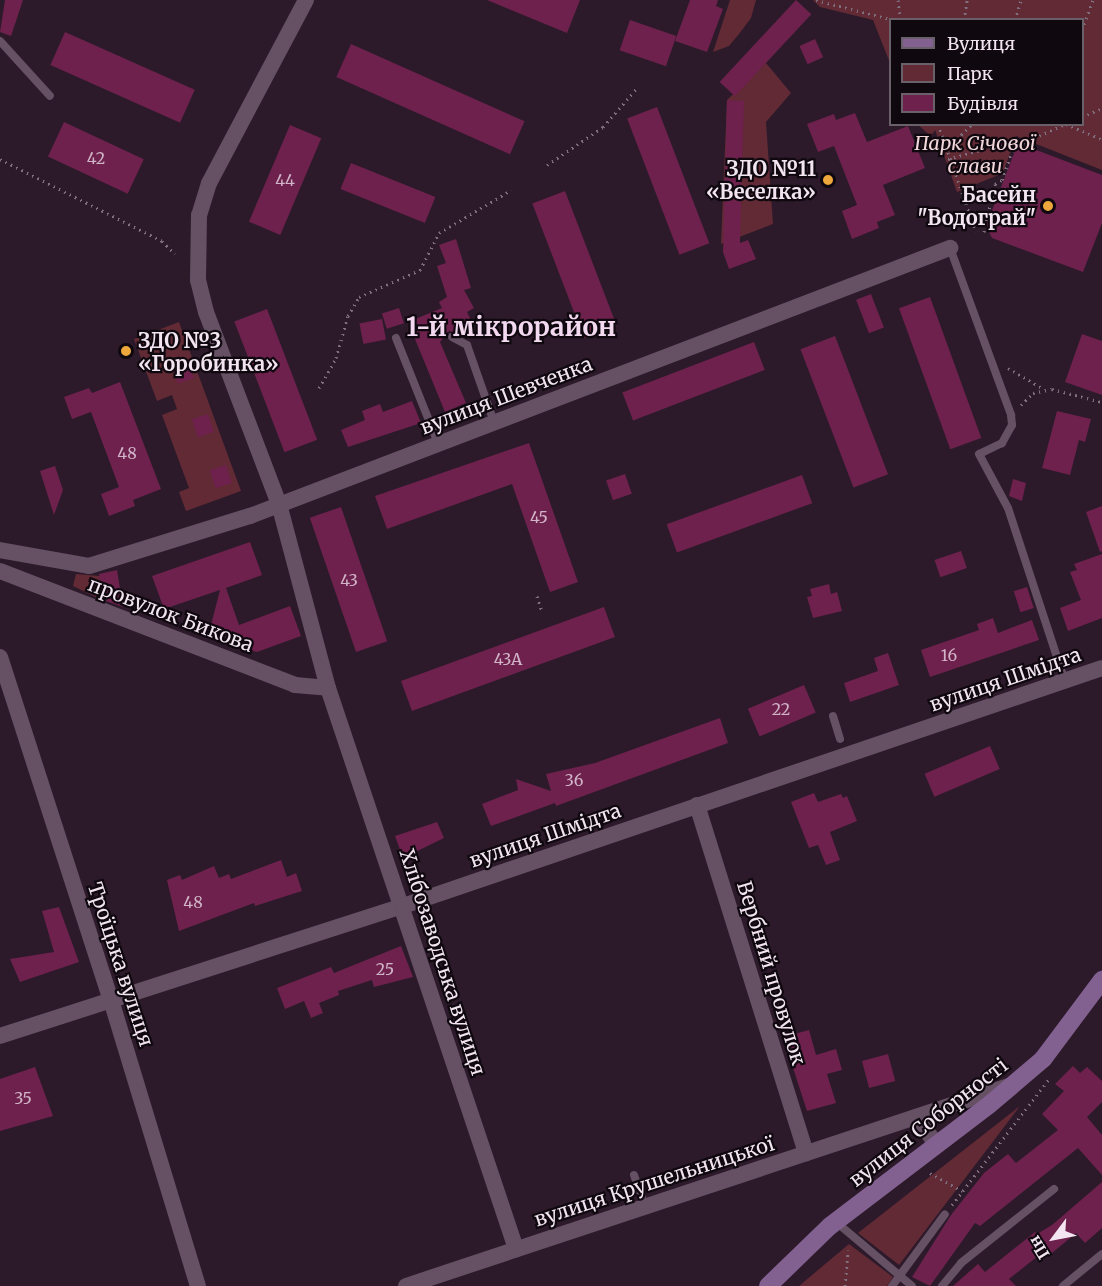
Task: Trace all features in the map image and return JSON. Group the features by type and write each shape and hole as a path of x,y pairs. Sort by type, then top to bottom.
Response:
{"main road":[{"name":"вулиця Соборності","path":"768,1286 842,1227 937,1145 1015,1084 1055,1046 1102,980"}],"street":[{"path":"306,0 213,174 199,214 196,247 206,312 279,504 328,688"},
{"name":"вулиця Шевченка","path":"0,550 89,566 279,504 950,248"},
{"name":"провулок Бикова","path":"0,571 295,685 328,688"},
{"name":"Троїцька вулиця","path":"0,657 111,1000 198,1286"},
{"name":"вулиця Шмідта","path":"0,1036 403,906 1102,668"},
{"name":"Хлібозаводська вулиця","path":"328,688 403,906 516,1249"},
{"name":"Вербний провулок","path":"697,805 806,1153"},
{"name":"вулиця Крушельницької","path":"406,1286 1015,1084"},
{"path":"915,1117 937,1145"}],"lane":[{"path":"0,41 50,96"},
{"path":"950,248 1011,415 1012,425 1002,443 979,454 1008,508 1065,681"},
{"path":"452,337 467,345 494,422"},
{"path":"396,338 438,443"},
{"path":"833,716 840,739"},
{"path":"634,1175 645,1207"},
{"path":"942,1286 961,1263 1054,1189"},
{"path":"892,1286 945,1214"},
{"path":"842,1227 912,1286"},
{"path":"1063,1286 1102,1254"}],"path":[{"path":"816,0 889,19"},
{"path":"898,0 900,18"},
{"path":"964,18 967,0"},
{"path":"1016,18 1021,0"},
{"path":"1084,27 1094,0"},
{"path":"548,165 603,127 637,88"},
{"path":"1084,117 1102,108"},
{"path":"938,126 948,159 976,231"},
{"path":"943,144 957,139 970,126"},
{"path":"948,159 1016,140 1023,143 1061,126"},
{"path":"1070,126 1102,139"},
{"path":"984,232 982,227 995,184 1002,180 1016,140"},
{"path":"0,159 162,241 175,255"},
{"path":"319,388 336,358 348,316 359,297 420,270 428,261 431,243 439,233 511,190"},
{"path":"1008,368 1045,390 1102,402"},
{"path":"1011,415 1033,393 1045,390"},
{"path":"537,596 542,611"},
{"path":"945,1214 1054,1073"},
{"path":"928,1172 962,1191"},
{"path":"842,1227 845,1286"}],"green space":[{"path":"730,0 756,0 751,18 739,34 729,46 713,52"},
{"name":"Парк Січової слави","path":"813,0 1102,0 1102,170 1016,136 1003,173 957,192 935,130 931,136 919,126 1084,126 1084,18 889,18 889,60 873,20 820,7"},
{"path":"766,63 791,93 766,122 773,224 721,244 727,100"},
{"path":"179,322 241,491 186,511 179,492 189,488 162,415 177,409 172,395 157,401 134,339"},
{"path":"76,574 100,576 104,601 73,586"},
{"path":"1020,1106 899,1265 858,1233"},
{"path":"849,1244 893,1277 887,1286 799,1286"}],"building":[{"path":"5,0 23,0 11,36 0,32"},
{"path":"487,0 580,0 567,33"},
{"path":"690,0 718,0 716,6 723,9 707,52 675,41"},
{"path":"796,0 811,14 735,96 720,82"},
{"path":"630,20 676,36 666,66 620,50"},
{"path":"65,32 195,90 180,123 50,65"},
{"path":"815,39 823,57 808,64 799,46"},
{"path":"351,44 525,121 510,154 336,77"},
{"path":"727,100 744,101 740,243 748,240 756,259 729,269 723,252"},
{"path":"657,107 709,243 679,255 627,118"},
{"name":"ЗДО №11 «Веселка»","path":"855,113 867,142 908,126 925,168 883,185 895,215 877,222 879,228 852,239 842,211 857,205 834,146 818,152 807,124 834,114 836,120"},
{"path":"64,122 144,159 128,194 48,156"},
{"path":"290,125 321,138 280,235 249,222"},
{"name":"Басейн \"Водограй\"","path":"1018,143 1102,175 1102,223 1083,272 992,238 986,226"},
{"path":"351,163 435,197 425,223 341,189"},
{"path":"565,191 617,325 584,338 532,204"},
{"path":"456,239 471,288 464,290 474,308 467,312 474,326 458,333 449,331 440,342 466,403 445,412 408,322 442,308 439,302 447,297 437,266 446,263 439,245"},
{"path":"871,294 884,328 869,333 856,300"},
{"path":"930,297 981,438 950,449 899,308"},
{"path":"399,308 404,323 387,329 382,314"},
{"path":"267,309 317,440 284,452 234,322"},
{"path":"382,319 386,340 363,344 359,323"},
{"path":"1082,334 1102,341 1102,395 1065,382"},
{"path":"835,336 888,474 853,487 800,349"},
{"path":"754,342 765,370 633,421 622,393"},
{"path":"188,361 194,378 178,384 172,367"},
{"name":"ЗДО №3 «Горобинка»","path":"120,382 161,489 133,500 135,506 109,516 101,494 119,487 91,412 72,419 64,397 89,388 92,393"},
{"path":"412,401 421,423 348,447 341,430 365,420 362,411 380,404 383,412"},
{"path":"1057,411 1091,419 1085,442 1079,440 1070,475 1042,468"},
{"path":"208,414 214,432 198,437 192,419"},
{"path":"529,443 578,582 550,592 512,484 387,529 375,496"},
{"path":"226,465 232,483 216,488 210,470"},
{"path":"55,466 63,490 54,515 40,471"},
{"path":"625,474 632,494 613,500 606,481"},
{"path":"802,475 812,503 677,552 667,524"},
{"path":"1013,479 1026,483 1022,501 1009,496"},
{"path":"1102,506 1102,551 1100,552 1086,512"},
{"path":"341,507 387,641 356,652 310,518"},
{"path":"250,542 262,575 226,588 239,625 290,606 301,636 257,652 225,645 229,630 211,625 220,590 164,609 152,576"},
{"path":"961,551 967,568 940,577 935,560"},
{"path":"1102,554 1102,618 1068,631 1060,608 1081,600 1070,572 1077,570 1074,564"},
{"path":"117,570 123,607 103,600 99,574"},
{"path":"829,584 831,594 837,592 842,611 813,618 807,597 812,596 810,589"},
{"path":"1027,587 1034,608 1020,612 1014,591"},
{"path":"604,607 615,637 412,711 401,681"},
{"path":"993,618 998,633 1032,620 1039,640 930,677 921,650 979,630 977,624"},
{"path":"888,653 899,685 850,702 844,683 878,671 874,658"},
{"path":"804,685 816,713 760,736 748,709"},
{"path":"720,718 728,743 556,806 555,803 491,826 482,804 518,790 516,779 551,791 546,774 595,763"},
{"path":"990,746 1000,769 934,797 925,774"},
{"path":"814,793 818,802 841,794 843,798 847,796 857,821 830,832 840,860 826,865 818,845 809,848 791,802"},
{"path":"437,822 444,838 403,858 395,836"},
{"path":"281,860 287,877 296,873 302,891 255,906 254,903 179,931 167,880 180,875 182,880 214,866 219,878 229,874 231,879"},
{"path":"59,907 79,962 20,982 10,959 54,952 42,911"},
{"path":"401,946 413,977 374,987 372,980 338,991 339,995 319,1003 323,1013 311,1018 304,1001 285,1009 277,988 331,967 334,973"},
{"path":"809,1030 816,1055 836,1049 842,1070 827,1074 836,1103 807,1111 783,1037"},
{"path":"888,1054 895,1081 869,1088 862,1061"},
{"path":"1073,1066 1080,1073 1087,1067 1102,1081 1102,1102 1087,1117 1102,1135 1102,1175 1078,1148 980,1226 975,1223 930,1286 912,1277 951,1215 984,1173 1008,1154 1016,1163 1058,1130 1042,1114 1064,1091 1055,1084"},
{"path":"35,1067 53,1116 0,1131 0,1079"},
{"path":"1102,1182 1102,1228 1085,1243 1076,1233 1052,1253 1048,1248 1009,1279 1016,1286 953,1286 978,1264 985,1272 1035,1232 1037,1234 1052,1225"}],"place":[{"name":"ЗДО №11 «Веселка»","path":"828,180"},
{"name":"Басейн \"Водограй\"","path":"1048,206"},
{"name":"ЗДО №3 «Горобинка»","path":"126,351"}],"district":[{"name":"1-й мікрорайон","path":"511,327"}]}
